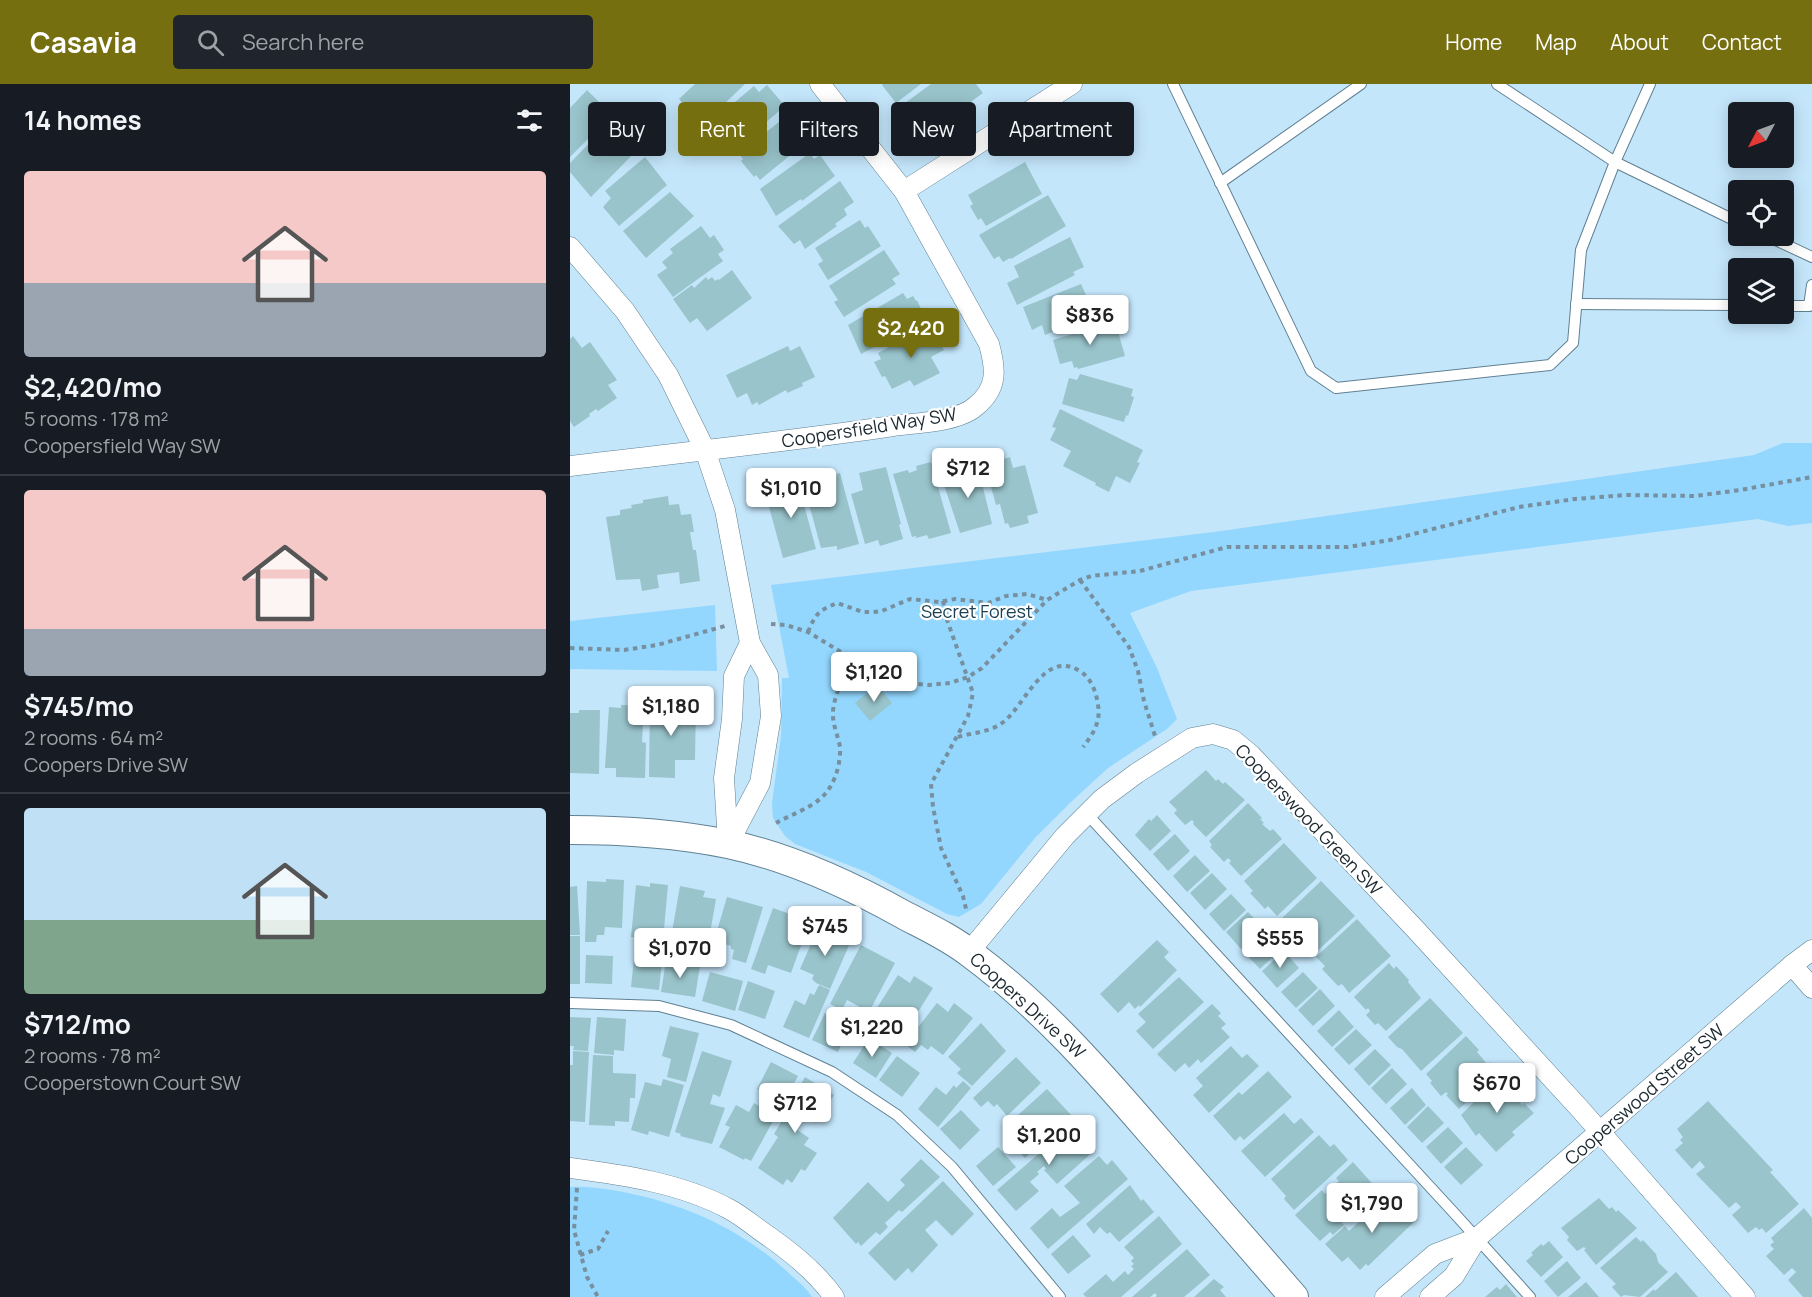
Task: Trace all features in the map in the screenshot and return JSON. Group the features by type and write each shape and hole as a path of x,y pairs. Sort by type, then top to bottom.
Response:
{"street":[{"name":"Coopersfield Way SW","path":"570,466 957,416 975,407 990,390 995,369 989,344 904,191 820,84"},
{"path":"904,191 1072,84"},
{"path":"570,247 625,311 668,375 705,450 725,510 750,643 768,675 771,716 760,783 728,844"},
{"path":"728,844 724,778 732,719 734,676 750,643"},
{"name":"Cooperswood Green SW","path":"969,952 1065,836 1102,800 1137,773 1192,738 1213,734 1233,740 1251,755 1425,939 1600,1132 1745,1297"},
{"name":"Coopers Drive SW","path":"570,830 607,830 728,844 766,854 826,876 872,897 969,952 1010,985 1081,1051 1294,1297"},
{"name":"Cooperswood Street SW","path":"1430,1297 1454,1276 1477,1238 1812,950"},
{"path":"1792,966 1812,988"},
{"path":"574,1168 632,1177 690,1193 729,1209 780,1245 819,1277 834,1297"},
{"name":"Cooperswood Street SW","path":"1385,1297 1435,1254 1477,1238"}],"lane":[{"path":"1173,84 1311,371 1336,388 1550,365 1572,343 1581,250 1615,162 1650,84"},
{"path":"1220,183 1361,84"},
{"path":"1497,84 1615,162 1728,217"},
{"path":"1788,246 1812,257"},
{"path":"1794,306 1809,306 1812,285"},
{"path":"1576,304 1728,306"},
{"path":"1087,814 1530,1297"},
{"path":"570,1002 659,1006 731,1025 832,1072 897,1116 952,1167 1060,1297"}],"path":[{"path":"771,624 786,625 808,632 896,682 928,685 950,683 968,677 982,668 1047,600 1091,576 1140,571 1227,547 1348,547 1389,540 1519,507 1575,499 1626,495 1695,496 1812,477"},
{"path":"1080,580 1129,648 1138,671 1144,701 1162,757"},
{"path":"808,632 815,615 820,610 837,603 863,612 873,612 882,611 910,599 943,601 955,599 988,603 1006,596 1027,594 1047,600"},
{"path":"943,601 946,617 973,693 968,717 931,784 941,848 963,896 967,914"},
{"path":"570,648 624,650 657,645 729,625"},
{"path":"776,823 820,800 828,791 836,774 840,748 834,724 835,699 844,676 856,661"},
{"path":"957,737 996,727 1004,722 1036,682 1054,668 1070,666 1085,674 1089,680 1096,695 1099,710 1098,726 1083,747"},
{"path":"574,1168 572,1231 587,1277 598,1297"},
{"path":"580,1256 598,1249 608,1231"}],"green space":[{"name":"Secret Forest","path":"1783,443 1812,443 1812,523 1788,526 1758,519 1191,591 1130,613 1157,668 1177,719 1167,729 1108,768 1035,838 981,904 959,917 947,914 866,872 795,844 785,836 773,818 772,803 781,736 782,678 789,678 771,585 1214,532 1754,455"},
{"path":"715,605 717,671 570,669 570,621"},
{"path":"570,1187 596,1188 637,1195 662,1201 709,1220 732,1231 774,1260 812,1297 570,1297"}],"building":[{"path":"695,84 745,84 726,102 682,102 679,99"},
{"path":"883,84 921,84 897,102"},
{"path":"931,84 976,84 983,93 970,102 906,102"},
{"path":"767,85 782,102 779,102 779,111 767,121 767,102 735,102 754,86 759,92"},
{"path":"587,90 599,102 588,102 588,139 570,157 570,108"},
{"path":"779,122 779,156 789,156 760,180 756,175 754,177 741,161 743,159 741,156 767,156 767,131"},
{"path":"588,145 588,156 631,156 591,197 570,172 570,163"},
{"path":"806,156 812,156 814,159 821,156 835,176 802,201 801,199 776,216 760,189"},
{"path":"645,157 667,185 619,226 603,207 611,198 605,191"},
{"path":"1025,162 1042,194 986,226 981,218 978,220 970,206 973,204 968,195"},
{"path":"840,181 854,202 844,209 847,215 835,224 837,226 805,249 800,240 794,244 778,226"},
{"path":"670,192 694,216 646,258 623,231"},
{"path":"1048,195 1066,226 1011,259 1003,262 999,256 994,259 979,235"},
{"path":"860,220 865,228 868,226 881,246 828,280 818,264 823,261 815,248"},
{"path":"701,226 710,238 714,235 724,250 718,254 723,261 673,297 657,275 667,268 662,262 673,253 670,249"},
{"path":"1070,237 1084,267 1073,272 1075,275 1017,305 1007,283 1019,277 1014,266"},
{"path":"884,250 900,274 892,279 896,284 844,317 834,302 838,300 829,286"},
{"path":"732,270 752,298 707,331 697,318 690,323 673,299 692,285 694,288 706,277 708,280 712,277 715,281 719,280"},
{"path":"1081,284 1089,302 1084,304 1090,317 1045,335 1042,325 1032,330 1023,307"},
{"path":"903,293 907,299 913,296 917,300 926,320 861,354 848,325"},
{"path":"1115,321 1125,356 1078,369 1074,368 1072,361 1060,364 1053,340"},
{"path":"931,324 944,350 931,357 940,373 914,386 910,380 892,389 874,362 881,359 878,353"},
{"path":"573,336 582,348 590,342 617,380 608,385 617,398 598,411 596,409 574,427 570,421 570,339"},
{"path":"788,346 790,351 800,346 815,377 802,383 803,386 787,393 786,390 759,405 757,402 752,405 747,393 737,398 726,375"},
{"path":"1080,374 1133,389 1131,396 1134,397 1124,422 1062,404 1069,378 1077,380"},
{"path":"1060,409 1143,450 1137,462 1140,463 1130,483 1116,476 1109,492 1063,466 1071,451 1050,440 1056,428 1052,427"},
{"path":"1010,457 1013,468 1025,465 1038,513 1027,516 1029,523 1010,528 1008,523 1005,524 1000,504 996,505 985,465"},
{"path":"931,462 951,533 929,539 927,535 916,538 916,536 912,537 893,474 908,470 909,473 917,470 916,466"},
{"path":"977,463 992,524 960,533 943,482 955,479 953,470"},
{"path":"886,467 903,539 880,546 878,540 865,544 851,494 863,490 859,473"},
{"path":"840,473 859,544 837,550 837,546 821,548 804,486"},
{"path":"797,479 816,549 783,558 766,496 775,493 773,485"},
{"path":"668,496 669,505 679,504 681,515 691,514 694,532 690,532 693,550 696,550 700,581 680,584 679,572 657,575 659,588 642,591 640,579 616,580 606,517 620,515 620,510 632,508 631,505 643,503 643,500"},
{"path":"877,685 892,703 870,721 855,703"},
{"path":"650,703 696,703 695,760 675,760 675,778 649,777"},
{"path":"621,705 644,706 642,742 646,743 645,778 616,777 616,768 605,768 609,707 621,708"},
{"path":"579,710 600,710 599,774 570,773 570,713 579,713"},
{"path":"1206,770 1216,781 1218,779 1223,784 1225,782 1245,800 1206,837 1192,820 1185,825 1174,813 1177,810 1169,802"},
{"path":"1248,803 1262,818 1260,819 1264,823 1262,824 1270,831 1273,829 1282,839 1241,876 1229,863 1231,861 1228,858 1224,862 1210,847 1212,845 1209,841"},
{"path":"1157,815 1171,831 1150,851 1135,835 1149,819 1151,821"},
{"path":"1175,834 1190,851 1168,871 1153,854"},
{"path":"1284,843 1317,878 1277,916 1268,906 1265,909 1250,893 1253,891 1244,881"},
{"path":"1195,855 1210,871 1187,892 1173,876"},
{"path":"1212,873 1227,889 1205,910 1190,893"},
{"path":"606,879 624,880 622,928 605,927 604,935 597,935 596,942 585,942 587,881 606,882"},
{"path":"1321,881 1355,916 1313,955 1280,920"},
{"path":"650,883 668,885 663,940 631,937 636,885 650,887"},
{"path":"577,886 580,935 570,935 570,887"},
{"path":"680,886 705,891 703,897 716,899 708,945 683,941 681,951 669,949"},
{"path":"1231,894 1246,910 1224,931 1209,914"},
{"path":"727,897 763,907 746,963 732,959 734,950 731,946 714,941"},
{"path":"773,908 810,921 791,973 768,965 765,974 751,969"},
{"path":"1248,912 1263,928 1241,949 1226,932"},
{"path":"1357,919 1391,956 1349,993 1342,984 1338,986 1322,969 1325,966 1316,957"},
{"path":"819,926 850,943 830,989 816,983 812,979 814,975 800,969"},
{"path":"1267,933 1282,948 1260,969 1245,953"},
{"path":"570,936 580,936 580,984 570,984"},
{"path":"1157,940 1169,952 1164,957 1177,970 1140,1007 1139,1005 1135,1009 1129,1002 1118,1013 1100,994"},
{"path":"861,945 895,963 869,1012 847,1000 842,1010 830,1004"},
{"path":"1284,951 1299,968 1277,988 1262,971"},
{"path":"586,955 613,956 612,984 585,983"},
{"path":"634,958 662,961 659,990 631,987"},
{"path":"666,961 700,966 695,997 661,992"},
{"path":"1389,963 1394,969 1396,966 1409,980 1408,982 1421,998 1386,1031 1378,1023 1375,1025 1366,1015 1370,1011 1368,1008 1366,1010 1354,997"},
{"path":"710,972 743,981 735,1011 702,1001"},
{"path":"1303,972 1318,988 1296,1008 1281,992"},
{"path":"898,975 910,983 914,976 933,988 899,1042 889,1036 894,1027 873,1014"},
{"path":"1179,977 1204,1002 1153,1049 1136,1031 1146,1022 1138,1014"},
{"path":"748,981 775,991 765,1019 738,1010"},
{"path":"819,985 830,990 809,1038 783,1027 795,1000 805,1005 810,993 814,995"},
{"path":"1320,989 1335,1006 1313,1026 1298,1010"},
{"path":"1430,998 1463,1033 1421,1071 1388,1037"},
{"path":"937,1003 948,1012 954,1003 973,1018 943,1055 931,1046 928,1050 921,1045 915,1052 905,1044"},
{"path":"1212,1004 1221,1013 1218,1016 1226,1024 1221,1028 1230,1037 1201,1063 1198,1059 1189,1068 1185,1063 1175,1072 1157,1054"},
{"path":"1339,1010 1354,1027 1332,1047 1317,1031"},
{"path":"825,1013 850,1025 838,1052 812,1040"},
{"path":"570,1017 591,1018 588,1051 573,1050 574,1046 570,1046"},
{"path":"597,1017 626,1019 624,1051 614,1050 614,1055 594,1053"},
{"path":"981,1023 1006,1051 972,1086 957,1073 961,1069 948,1057"},
{"path":"670,1026 699,1033 686,1082 667,1077 671,1059 662,1056"},
{"path":"1356,1029 1372,1045 1349,1065 1334,1049"},
{"path":"1466,1036 1479,1050 1477,1052 1488,1065 1490,1062 1499,1071 1459,1109 1446,1095 1448,1094 1446,1092 1441,1096 1426,1074"},
{"path":"869,1038 892,1053 876,1078 853,1063"},
{"path":"1231,1046 1242,1058 1247,1054 1259,1066 1209,1113 1193,1095 1203,1086 1196,1078"},
{"path":"1375,1049 1391,1065 1369,1086 1354,1069"},
{"path":"573,1051 589,1052 585,1122 570,1121 570,1065 573,1065"},
{"path":"702,1051 732,1061 720,1097 713,1094 710,1104 725,1108 712,1144 680,1136 681,1134 675,1132"},
{"path":"593,1055 613,1056 613,1073 636,1074 635,1098 630,1098 629,1122 615,1121 615,1126 589,1125"},
{"path":"897,1056 920,1073 902,1097 879,1080"},
{"path":"1016,1057 1041,1083 1007,1116 997,1104 994,1107 988,1101 981,1107 973,1098"},
{"path":"771,1062 798,1076 751,1161 745,1158 744,1160 719,1147 730,1127 725,1125 736,1105 749,1112 754,1103 763,1108 770,1096 757,1089"},
{"path":"1392,1068 1407,1084 1386,1104 1371,1088"},
{"path":"1268,1071 1292,1097 1244,1140 1240,1136 1235,1141 1213,1116 1239,1092 1242,1095"},
{"path":"1500,1076 1514,1091 1512,1093 1522,1105 1524,1103 1534,1113 1512,1132 1515,1135 1496,1152 1479,1133 1476,1136 1461,1115"},
{"path":"805,1077 834,1095 816,1123 805,1115 796,1129 809,1138 804,1145 817,1153 805,1171 801,1169 792,1183 787,1179 783,1185 758,1168 778,1137 774,1134 783,1119 781,1118"},
{"path":"663,1079 684,1085 669,1137 649,1131 648,1135 631,1130 645,1082 661,1086"},
{"path":"963,1081 971,1088 938,1127 918,1109 936,1087 946,1095 954,1085 956,1088"},
{"path":"1412,1088 1426,1105 1405,1125 1390,1108"},
{"path":"1047,1089 1072,1116 1025,1158 1015,1148 1023,1141 1008,1124"},
{"path":"1708,1101 1773,1170 1770,1172 1799,1204 1766,1233 1762,1228 1759,1230 1756,1227 1748,1233 1732,1215 1741,1207 1736,1202 1729,1208 1696,1174 1705,1167 1700,1161 1692,1169 1675,1150 1683,1143 1680,1140 1683,1137 1677,1129"},
{"path":"1428,1106 1444,1123 1422,1143 1407,1127"},
{"path":"961,1110 980,1130 960,1150 940,1129"},
{"path":"1284,1113 1294,1124 1301,1118 1314,1132 1265,1177 1241,1151"},
{"path":"1073,1124 1079,1132 1083,1129 1092,1139 1089,1142 1095,1150 1057,1184 1044,1170 1046,1169 1044,1166 1030,1182 1039,1191 1016,1211 997,1190"},
{"path":"1448,1127 1463,1143 1441,1164 1426,1147"},
{"path":"1319,1135 1330,1147 1334,1144 1348,1160 1294,1210 1284,1199 1286,1196 1271,1179"},
{"path":"998,1147 1016,1167 993,1186 976,1166"},
{"path":"1466,1147 1483,1165 1461,1185 1444,1167"},
{"path":"1099,1156 1107,1165 1112,1160 1128,1179 1048,1249 1030,1228 1052,1208 1060,1217 1080,1203 1064,1186"},
{"path":"921,1159 940,1177 902,1212 899,1210 885,1223 888,1227 880,1235 876,1232 861,1246 858,1242 856,1244 833,1218 868,1182 888,1202 905,1185 900,1180"},
{"path":"1353,1162 1377,1189 1341,1222 1344,1225 1333,1235 1330,1232 1320,1241 1295,1215 1322,1190 1325,1194 1339,1181 1336,1178"},
{"path":"943,1181 974,1214 952,1236 936,1220 925,1230 938,1245 912,1273 908,1268 895,1281 868,1253"},
{"path":"1130,1185 1141,1201 1143,1199 1154,1212 1119,1242 1110,1232 1107,1234 1100,1227 1094,1234 1086,1224"},
{"path":"1394,1196 1416,1220 1368,1266 1366,1264 1360,1270 1348,1257 1342,1262 1325,1244 1345,1226 1349,1231 1380,1203 1383,1206"},
{"path":"1599,1198 1609,1209 1612,1207 1616,1212 1618,1210 1637,1228 1596,1265 1584,1247 1577,1251 1567,1240 1569,1237 1561,1228"},
{"path":"1804,1208 1812,1218 1812,1297 1803,1297 1788,1280 1796,1272 1792,1268 1784,1275 1766,1256 1774,1249 1770,1245 1774,1242 1771,1238"},
{"path":"1159,1216 1182,1244 1121,1297 1086,1297 1083,1294 1106,1274 1113,1282 1125,1271 1128,1275 1134,1269 1131,1261 1134,1258 1124,1247"},
{"path":"1073,1235 1091,1256 1068,1274 1051,1254"},
{"path":"1636,1237 1641,1242 1643,1240 1656,1254 1658,1262 1668,1272 1640,1297 1624,1295 1621,1297 1612,1287 1616,1284 1600,1268"},
{"path":"1549,1241 1563,1257 1541,1277 1526,1261 1541,1244 1543,1246"},
{"path":"1187,1249 1210,1275 1184,1297 1155,1297 1157,1296 1155,1293 1150,1297 1132,1297"},
{"path":"1567,1261 1581,1278 1558,1297 1544,1281"},
{"path":"1676,1272 1698,1297 1645,1297 1654,1289 1655,1291"},
{"path":"1214,1279 1224,1287 1220,1290 1226,1297 1194,1297"},
{"path":"1586,1282 1599,1297 1568,1297"},
{"path":"1506,1284 1517,1297 1485,1297 1497,1287 1500,1290"}]}
